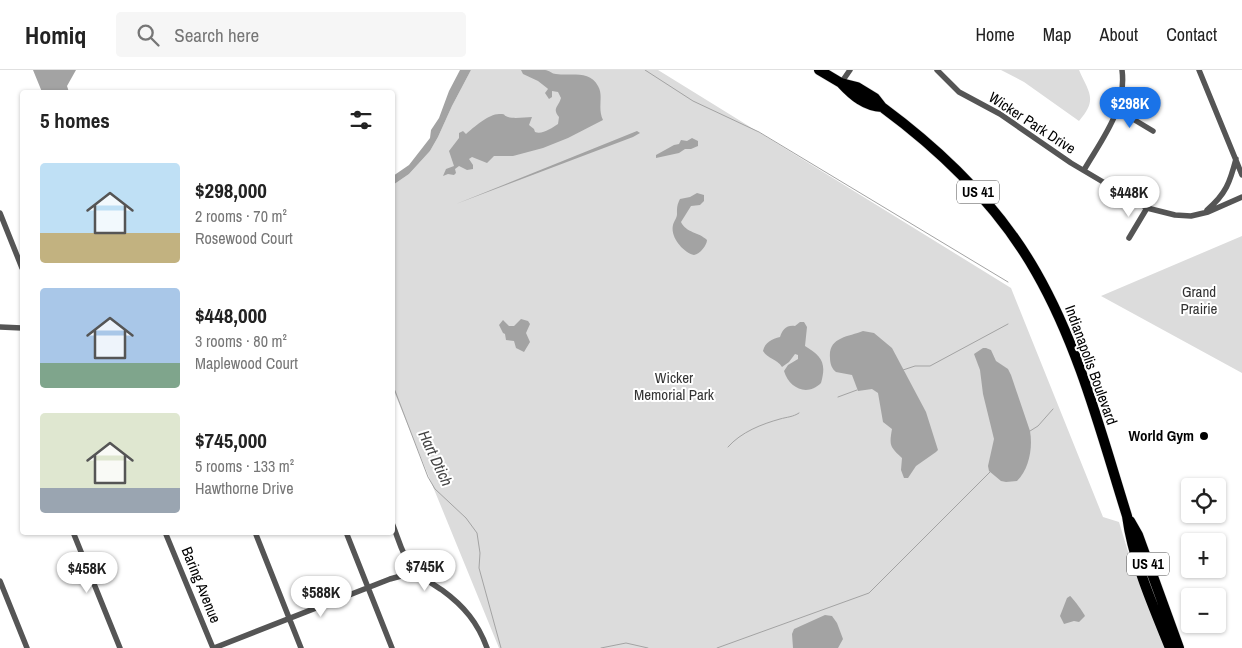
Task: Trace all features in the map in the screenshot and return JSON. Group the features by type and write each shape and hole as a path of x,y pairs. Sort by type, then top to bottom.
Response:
{"highway":[{"name":"Indianapolis Boulevard","path":"819,70 841,83 852,95 871,106 882,107 930,144 962,175 1010,231 1036,270 1065,330 1076,358 1127,516 1135,554 1170,648"},
{"name":"Indianapolis Boulevard","path":"1127,516 1138,535 1179,648"}],"street":[{"path":"841,83 850,70"},
{"name":"Wicker Park Drive","path":"937,70 959,92 1000,114 1084,170 1147,208 1175,215 1190,216 1204,213 1242,197"},
{"path":"1084,170 1118,110 1122,94 1122,70"},
{"path":"1199,70 1242,175"},
{"path":"1118,110 1153,131"},
{"path":"1204,213 1224,194 1231,180 1236,158"},
{"path":"1129,238 1147,208"},
{"path":"0,213 20,263"},
{"path":"0,327 20,328"},
{"path":"395,530 411,566 426,580 442,590 466,610 478,627 487,648"},
{"path":"75,535 120,648"},
{"name":"Baring Avenue","path":"166,535 214,648"},
{"path":"256,535 302,648"},
{"path":"347,535 392,648"},
{"path":"214,648 368,587 401,576 426,580"},
{"path":"0,581 27,648"}],"green space":[{"name":"Wicker Memorial Park","path":"471,70 658,70 1011,288 1103,517 1119,522 1133,568 1165,648 499,648 395,394 395,184 409,174 430,151"},
{"path":"1001,70 1079,70 1090,96 1088,107 1079,121 1024,82"},
{"name":"Grand Prairie","path":"1242,236 1242,373 1101,296"}],"shaded area":[{"path":"33,70 76,70 67,86 68,90 41,90"},
{"path":"460,70 471,70 430,151 409,174 395,184 395,175 409,165 430,138 431,130 439,118 449,91"},
{"path":"521,70 545,70 555,74 580,75 595,81 600,90 603,120 568,138 543,148 513,156 494,156 487,163 472,157 469,159 473,169 467,170 459,166 455,169 456,173 454,175 448,174 443,176 446,169 454,166 449,151 459,138 459,133 463,131 466,134 482,121 496,114 504,114 511,118 532,117 529,125 538,133 547,131 558,124 559,117 556,110 561,98 558,92 552,91 552,97 549,99 545,93 548,89 538,81 523,74"},
{"path":"637,131 640,133 633,137 456,204"},
{"path":"692,138 698,141 698,146 685,149 679,153 656,158 656,155 679,144 681,140 687,141"},
{"path":"697,193 704,195 704,201 700,205 691,206 681,222 683,226 707,240 703,249 694,255 686,251 675,239 673,225 680,199"},
{"path":"521,319 528,321 530,324 526,333 530,342 524,352 516,348 514,341 506,340 505,334 499,325 503,320 509,326 514,326"},
{"path":"800,322 804,322 807,327 805,346 819,357 823,365 821,383 816,387 804,390 794,386 786,377 784,371 788,365 798,359 798,355 795,354 782,367 763,351 767,343 780,337 785,328 795,326"},
{"path":"863,331 874,333 892,348 926,412 938,450 916,466 908,478 904,478 901,470 902,458 891,446 892,429 883,422 878,393 872,389 858,391 852,375 836,372 831,364 830,351 832,346 840,339"},
{"path":"983,348 991,350 996,361 1008,369 1030,431 1029,458 1025,471 1017,481 1001,481 989,471 988,466 994,439 983,394 980,370 974,354"},
{"path":"1070,596 1085,616 1079,622 1074,621 1064,624 1060,616 1067,598"},
{"path":"825,615 832,616 837,623 843,639 838,648 793,648 792,634 794,629"}],"waterway":[{"path":"645,70 693,101 759,132 1008,282"},
{"path":"903,370 915,366 930,366 1008,324"},
{"path":"838,397 857,390"},
{"name":"Hart Dtich","path":"395,391 428,477 435,489 466,518 477,533 480,553 479,568 501,648"},
{"path":"1030,431 1038,426 1053,409"},
{"path":"728,447 752,429 799,413"},
{"path":"717,648 869,593 990,472"},
{"path":"601,648 626,643 648,648"}],"place":[{"name":"World Gym","path":"1204,436"}]}
